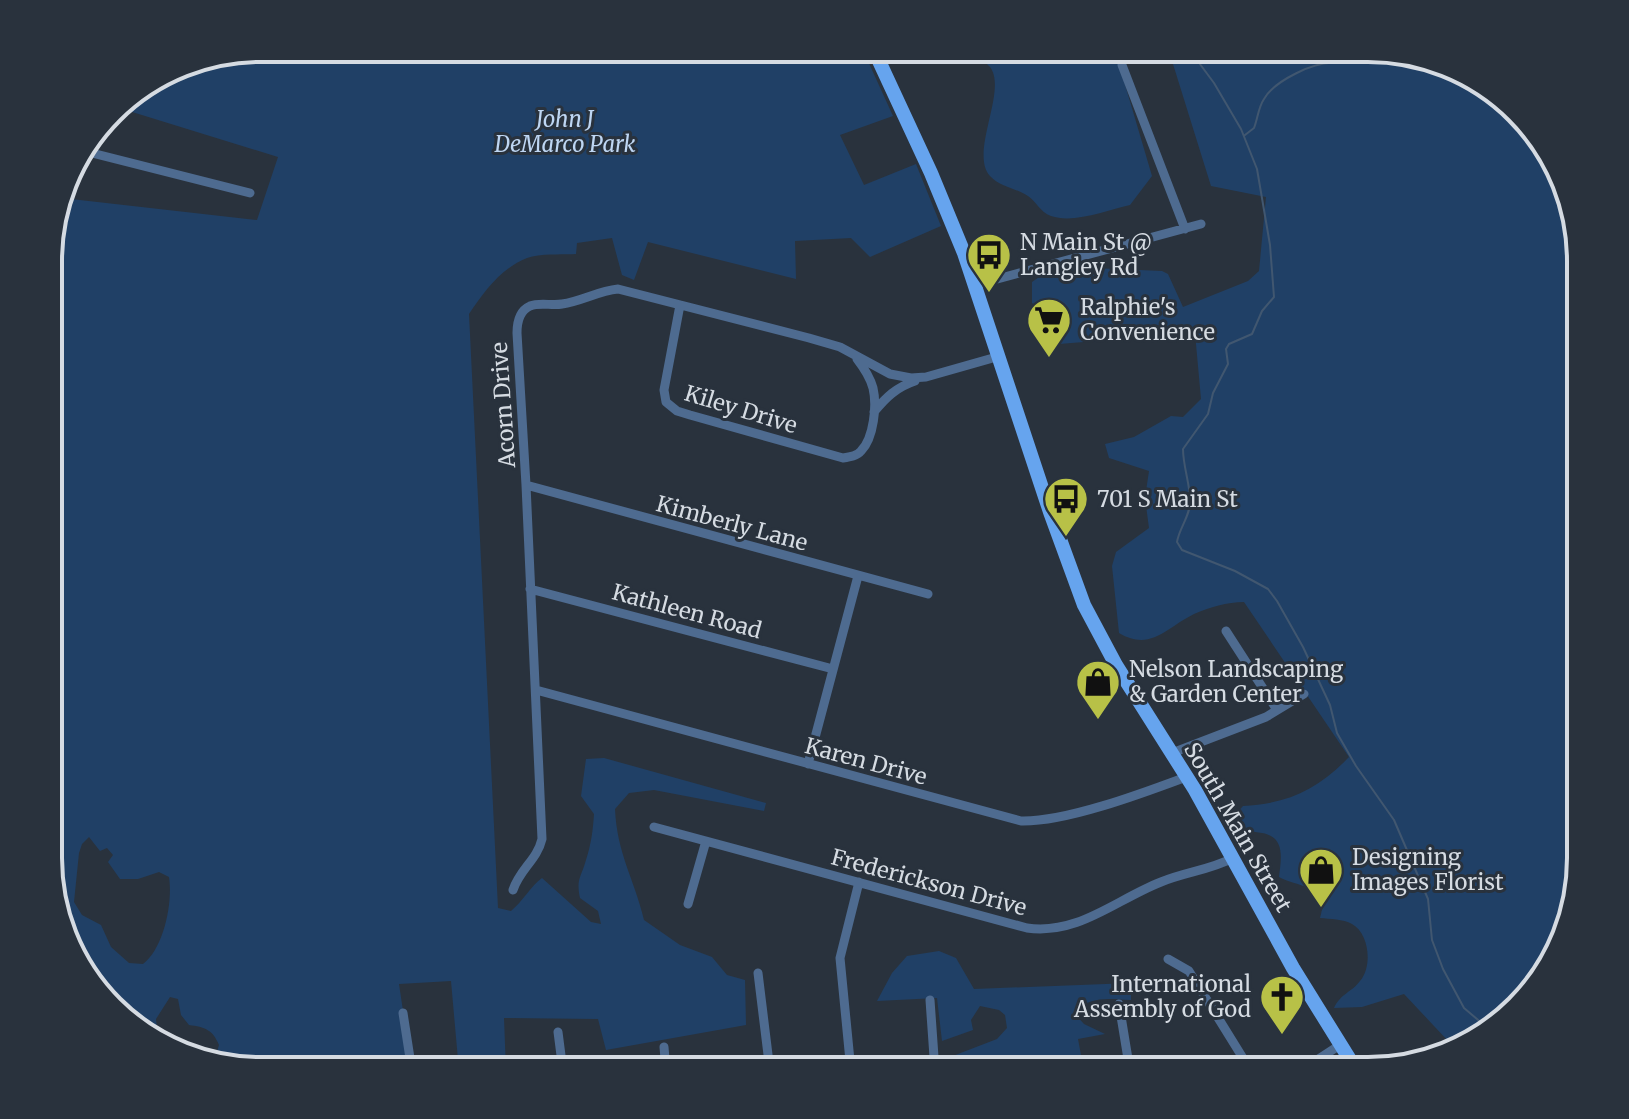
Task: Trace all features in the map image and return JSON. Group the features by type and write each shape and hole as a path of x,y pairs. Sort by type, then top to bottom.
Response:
{"main road":[{"name":"South Main Street","path":"879,62 931,173 975,285 1084,605 1116,665 1172,753 1348,1057"}],"street":[{"path":"1122,65 1185,229"},
{"path":"94,153 250,193"},
{"path":"975,285 1201,224"},
{"name":"Acorn Drive","path":"513,890 518,876 534,861 542,839 517,333 517,322 522,312 530,306 565,304 595,293 618,289 840,347 890,374 911,378 926,377 1000,356"},
{"name":"Kiley Drive","path":"680,305 664,390 666,402 677,411 843,458 860,453 867,441 874,413 872,384 855,356"},
{"name":"Kiley Drive","path":"874,413 884,398 900,387 926,377"},
{"name":"Kimberly Lane","path":"526,485 928,594"},
{"path":"808,764 858,576"},
{"name":"Kathleen Road","path":"530,589 833,669"},
{"path":"1226,631 1277,710"},
{"name":"Karen Drive","path":"536,690 1021,821 1056,817 1152,790 1186,777"},
{"path":"1172,753 1260,720 1304,694"},
{"name":"Frederickson Drive","path":"654,827 1045,931 1077,925 1158,883 1233,858"},
{"path":"688,904 706,841"},
{"path":"850,1057 840,958 859,882"},
{"path":"1168,959 1189,971 1242,1057"},
{"path":"758,973 768,1057"},
{"path":"930,1000 936,1057"},
{"path":"1119,1004 1128,1057"},
{"path":"403,1013 410,1057"},
{"path":"558,1032 561,1057"},
{"path":"1322,1057 1340,1045"},
{"path":"664,1047 665,1057"}],"green space":[{"name":"John J DeMarco Park","path":"248,62 868,62 893,116 840,135 864,185 916,164 941,226 870,257 851,238 795,241 796,279 648,242 634,280 622,275 612,238 577,243 576,254 532,256 509,268 469,314 498,908 511,911 542,878 591,922 601,924 598,911 580,898 579,892 594,814 581,796 586,759 604,758 766,803 764,811 654,790 629,793 615,809 622,853 644,920 680,945 712,957 727,975 745,980 746,1025 606,1050 598,1019 504,1018 505,1057 458,1057 451,981 399,984 410,1057 248,1057 217,1052 217,1040 208,1030 189,1025 181,1015 178,999 170,997 156,1019 157,1027 140,1016 103,979 83,946 69,910 62,871 62,261 66,222 72,199 257,220 278,157 130,111 185,77","holes":["89,837 100,851 107,848 113,855 108,862 120,879 138,879 159,872 169,877 170,899 162,936 143,964 129,963 111,947 101,925 82,915 74,902 82,844"]},
{"path":"985,62 1118,62 1152,176 1130,205 1080,217 1060,218 1047,214 1028,196 994,180 985,166 984,152 995,90 990,67"},
{"path":"1172,62 1381,62 1444,77 1489,103 1509,120 1533,150 1552,185 1560,209 1567,248 1567,871 1552,934 1526,979 1499,1008 1447,1040 1404,994 1362,1007 1334,1008 1364,975 1368,959 1362,935 1358,928 1348,922 1320,918 1322,907 1317,893 1279,877 1280,850 1275,839 1270,835 1236,828 1235,815 1243,806 1274,802 1301,793 1326,778 1349,757 1244,602 1200,611 1150,639 1140,640 1119,633 1112,566 1116,552 1149,528 1145,498 1149,471 1109,458 1105,444 1134,437 1171,416 1183,417 1201,399 1195,333 1059,344 1055,319 1032,303 1032,282 1048,271 1069,267 1162,271 1168,274 1183,307 1248,281 1259,271 1266,197 1211,186"},
{"path":"939,951 956,958 974,989 1131,983 1131,1000 1093,1001 1074,1013 1084,1024 1105,1034 1078,1039 1081,1057 950,1057 997,1039 1007,1028 1005,1015 999,1010 980,1006 971,1020 973,1030 942,1041 937,998 877,1001 892,973 907,956"}],"waterway":[{"path":"1198,62 1241,129 1257,169 1270,245 1274,297 1262,311 1252,334 1229,344 1226,349 1228,364 1213,393 1208,414 1183,449 1190,506 1177,542 1182,550 1235,571 1268,589 1277,601 1330,705 1337,733 1394,820 1428,899 1432,940 1443,969 1464,1008 1480,1022"},
{"path":"1245,135 1254,128 1262,102 1276,86 1306,69 1335,63"}],"place":[{"name":"N Main St @ Langley Rd","path":"989,294"},
{"name":"Ralphie's Convenience","path":"1049,359"},
{"name":"701 S Main St","path":"1066,538"},
{"name":"Nelson Landscaping & Garden Center","path":"1098,721"},
{"name":"Designing Images Florist","path":"1321,909"},
{"name":"International Assembly of God","path":"1282,1036"}]}
